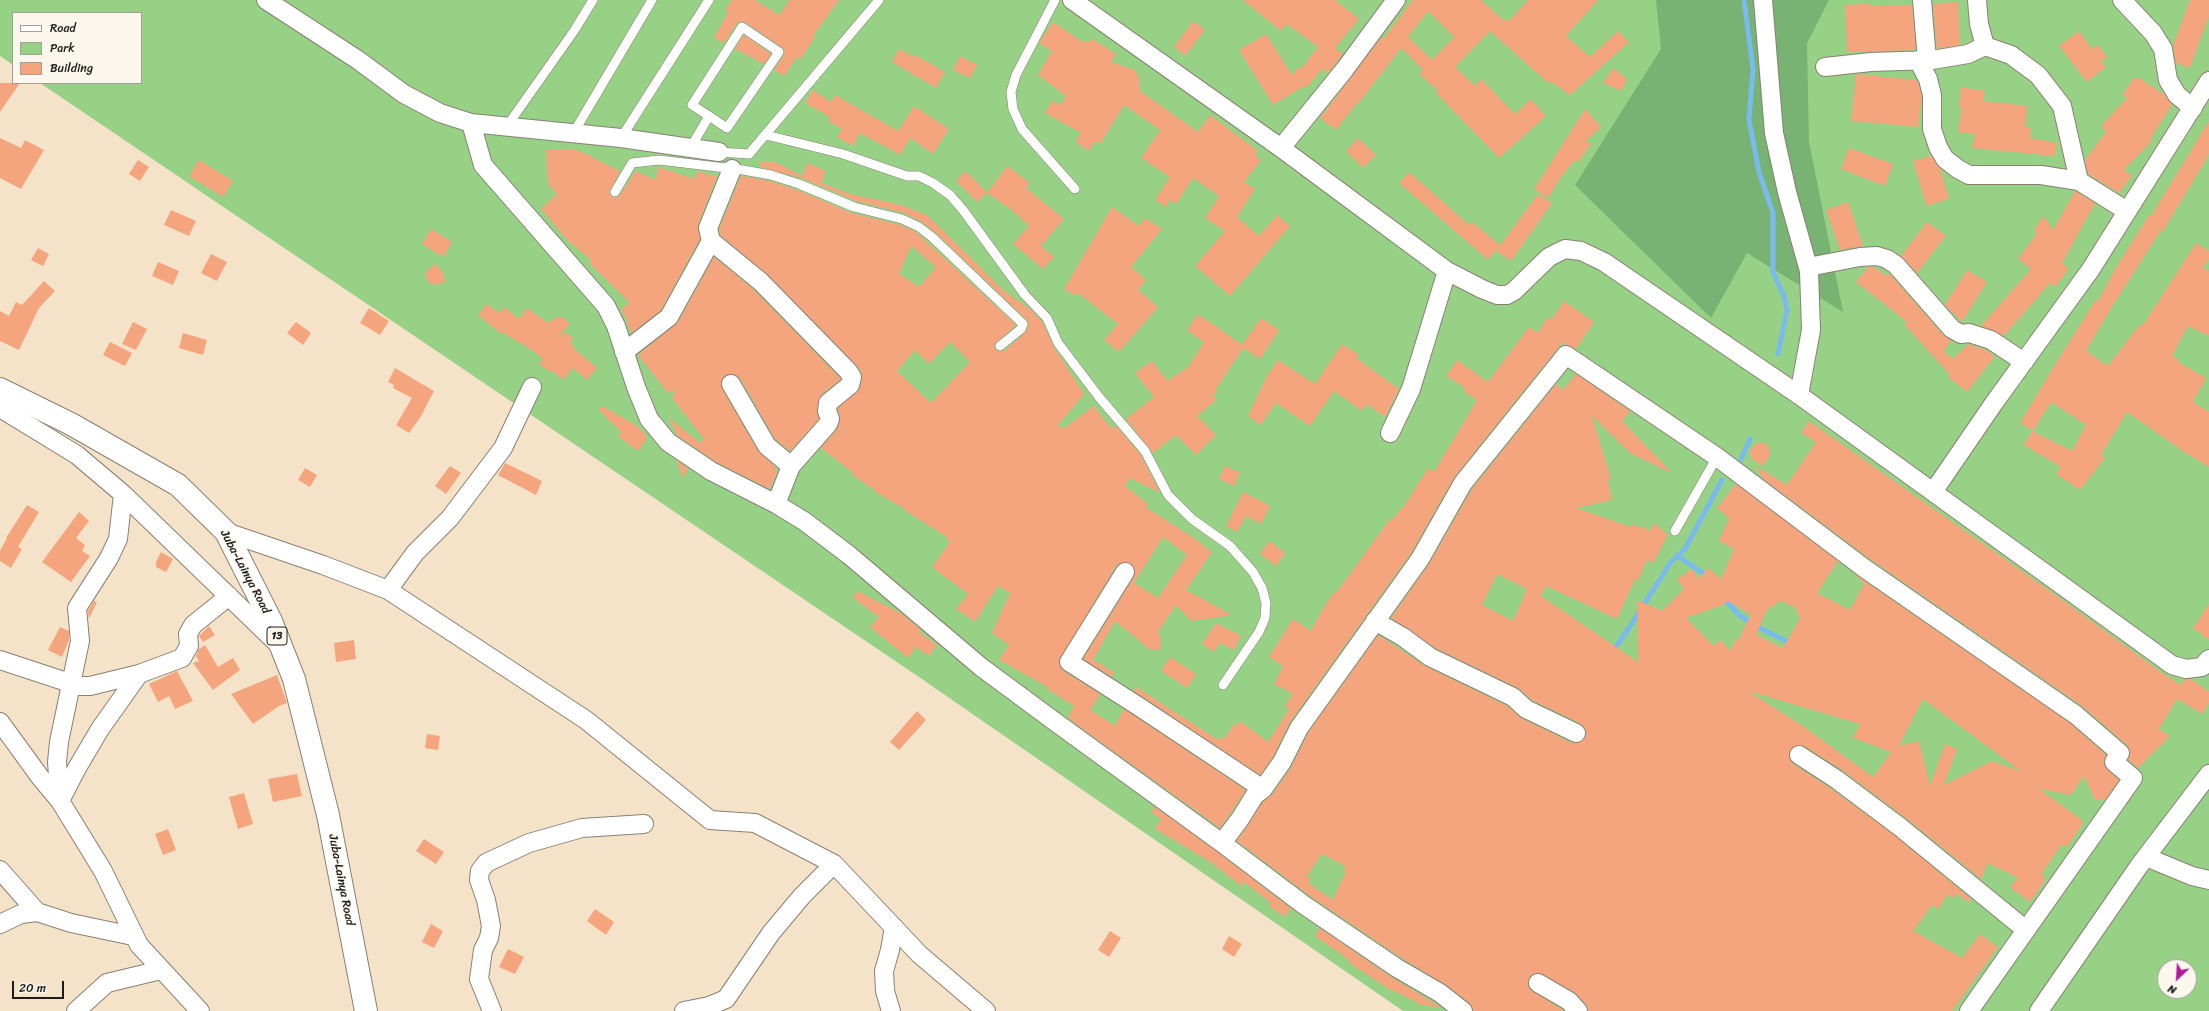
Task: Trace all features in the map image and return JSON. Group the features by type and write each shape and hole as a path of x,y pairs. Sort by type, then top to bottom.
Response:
{"main road":[{"name":"Juba-Lainya Road","path":"0,389 71,424 178,485 226,532 271,621 294,679 328,815 366,1011"}],"street":[{"path":"266,0 358,60 404,94 440,113 471,122 574,132 719,152"},
{"path":"1072,0 1280,148 1448,271 1482,289 1497,295 1507,295 1514,291 1549,257 1565,249 1582,251 1604,262 1799,395 2172,665 2186,669 2202,667 2209,659"},
{"path":"1280,148 1345,69 1396,0"},
{"path":"1763,0 1774,133 1787,192 1808,267 1811,330 1799,395"},
{"path":"1922,0 1922,60 1932,95 1932,129 1938,147 1946,159 1958,169 1969,175 2041,175 2079,181 2127,212"},
{"path":"1977,0 1979,24 1985,46"},
{"path":"2122,0 2153,33 2163,50 2168,80 2177,95 2193,108"},
{"path":"1825,67 1872,62 1922,60 1968,54 1985,46 2011,56 2038,75 2062,106 2079,181"},
{"path":"1933,492 1953,460 2091,269 2209,81"},
{"path":"471,122 483,165 606,306 616,326 649,419 668,442 710,471 776,504 804,521 849,555 910,609 988,672 1222,843 1304,905 1397,968 1440,993 1463,1011"},
{"path":"732,169 708,228 711,241 761,282 848,371 852,377 850,385 828,403 827,411 830,419 826,428 791,466 776,504"},
{"path":"624,352 669,317 711,241"},
{"path":"1808,267 1860,257 1877,256 1886,259 1896,265 1952,329 1961,334 1969,333 1991,340 2024,362"},
{"path":"1390,434 1411,389 1448,271"},
{"path":"1222,843 1255,796 1263,789 1282,762 1299,728 1420,559 1463,483 1566,355 1717,457 1864,568 2076,715 2120,753 2114,762 2133,778 1969,1011"},
{"path":"731,384 767,446 791,466"},
{"path":"388,590 415,553 450,518 503,448 532,387"},
{"path":"0,408 77,455 123,494 281,647"},
{"path":"60,801 58,755 80,641 77,608 109,558 118,539 123,494"},
{"path":"226,532 323,565 388,590 586,720 710,820 755,823 834,864 919,954 986,1011"},
{"path":"1125,572 1069,662 1163,722 1263,789"},
{"path":"0,660 71,684 90,686 139,674 182,658 187,653 189,646 188,634 193,625 229,596"},
{"path":"1375,622 1403,637 1430,657 1507,694 1526,709 1576,733"},
{"path":"60,801 76,768 100,729 139,674"},
{"path":"0,722 40,777 60,801 103,872 133,936 161,970 200,1011"},
{"path":"1799,755 1836,778 1900,827 2026,930"},
{"path":"2039,1011 2146,857 2207,780"},
{"path":"492,1011 479,979 483,950 489,938 491,926 486,900 479,880 480,870 486,863 529,843 582,828 644,824"},
{"path":"2146,857 2192,876 2209,880"},
{"path":"684,1011 709,1006 726,999 770,933 802,896 834,864"},
{"path":"0,870 37,912"},
{"path":"0,924 21,914 37,912 71,922 133,936"},
{"path":"891,1011 885,991 884,971 894,928"},
{"path":"76,1011 107,983 161,970"},
{"path":"1538,983 1569,1001 1578,1011"}],"lane":[{"path":"507,126 574,31 593,0"},
{"path":"574,132 652,0"},
{"path":"621,138 708,0"},
{"path":"719,152 749,154 766,136 879,0"},
{"path":"1055,0 1016,75 1011,92 1013,109 1022,129 1075,190"},
{"path":"742,27 778,52 727,128 709,116 692,105 742,27"},
{"path":"691,147 709,116"},
{"path":"766,136 843,154 907,176 918,176 933,183 950,195 963,210 1025,295 1047,318 1058,343 1145,451 1168,495 1192,519 1230,546 1253,572 1262,588 1266,603 1265,618 1259,632 1223,685"},
{"path":"615,192 632,163 643,160 659,160 771,175 800,184 854,207 887,214 919,227 1022,324 1021,329 1000,346"},
{"path":"1675,532 1717,457"}],"green space":[{"path":"0,0 2209,0 2209,1011 1403,1011 916,675 41,84 142,84 142,12 12,12 12,64 0,56"},
{"path":"1656,0 1829,0 1807,43 1809,142 1843,312 1747,253 1711,318 1575,185 1661,49"}],"building":[{"path":"732,0 755,0 779,15 790,0 839,0 813,36 815,37 801,59 797,57 784,76 774,70 784,55 784,49 745,22 742,21 737,23 724,43 714,38 728,12 725,10"},
{"path":"1243,0 1335,0 1359,19 1335,48 1343,54 1328,73 1322,69 1306,88 1304,86 1273,105 1239,50 1266,34 1292,75 1299,67 1301,69 1318,47 1287,24 1281,31"},
{"path":"1413,0 1481,0 1504,21 1506,19 1509,21 1528,0 1598,0 1566,36 1590,57 1618,31 1629,42 1570,95 1550,81 1548,83 1490,31 1455,67 1475,86 1481,79 1515,114 1531,99 1546,116 1499,158 1436,93 1438,91 1419,74 1423,70 1401,48 1359,103 1358,102 1336,130 1320,118 1381,38 1383,39","holes":["1428,11 1454,37 1432,60 1408,37"]},
{"path":"2190,0 2209,0 2209,16 2190,68 2176,63 2173,46"},
{"path":"1958,2 1960,45 1937,49 1933,4"},
{"path":"1870,4 1870,6 1912,5 1916,50 1847,52 1845,5"},
{"path":"1193,21 1205,30 1185,56 1174,47"},
{"path":"1053,22 1084,43 1086,40 1090,42 1092,39 1116,54 1111,62 1135,70 1139,78 1140,91 1198,132 1210,115 1258,151 1255,155 1261,160 1244,182 1255,189 1237,217 1259,236 1277,215 1290,226 1230,296 1195,266 1225,231 1205,218 1219,196 1193,178 1176,204 1170,200 1166,207 1155,200 1170,177 1141,158 1160,130 1124,105 1100,144 1095,141 1089,151 1075,142 1081,133 1045,113 1052,101 1061,105 1066,96 1038,75 1052,51 1039,43"},
{"path":"2079,31 2092,49 2098,45 2107,57 2101,61 2106,67 2087,82 2059,46"},
{"path":"744,35 771,54 764,64 735,49"},
{"path":"899,49 914,57 915,55 945,72 936,88 892,62"},
{"path":"960,56 977,65 970,78 953,70"},
{"path":"1613,68 1627,79 1621,91 1603,83"},
{"path":"1856,74 1917,80 1922,96 1918,127 1851,121"},
{"path":"2134,78 2139,78 2165,95 2172,105 2150,139 2152,141 2124,170 2132,176 2119,193 2088,174 2085,160 2106,132 2101,126 2127,98 2122,95"},
{"path":"0,83 19,84 0,112"},
{"path":"1961,87 1985,91 1983,101 2027,106 2025,127 2031,127 2030,138 2057,143 2055,156 1972,148 1975,134 1958,132 1962,108 1959,107"},
{"path":"813,90 831,102 835,95 898,131 914,106 949,129 933,154 910,138 900,155 860,133 853,146 837,137 842,129 828,121 830,117 805,103"},
{"path":"1585,109 1601,127 1586,141 1591,144 1578,162 1575,160 1561,177 1548,198 1534,189"},
{"path":"2209,121 2209,153 2206,160 2163,231 2161,230 2110,310 2086,351 2108,366 2136,329 2145,322 2196,243 2209,251 2209,259 2203,268 2209,271 2209,336 2188,326 2172,356 2179,359 2178,362 2206,378 2193,402 2209,412 2209,467 2184,452 2127,412 2101,455 2105,458 2080,490 2056,474 2061,467 2024,445 2032,431 2072,451 2086,425 2051,402 2033,431 2020,423 2095,301 2096,302 2100,298 2115,269 2149,215 2151,216"},
{"path":"0,138 21,148 25,140 44,150 21,189 0,178"},
{"path":"1358,138 1376,155 1363,168 1346,151"},
{"path":"1849,148 1893,164 1885,186 1841,169"},
{"path":"572,149 592,156 591,157 620,171 609,192 610,195 615,198 620,195 636,171 655,180 659,167 694,179 698,171 717,177 698,224 700,239 661,310 632,333 626,322 628,321 621,309 630,303 589,263 591,260 567,240 541,209 557,194 548,184 546,150"},
{"path":"1931,156 1940,168 1949,199 1926,206 1913,161"},
{"path":"138,160 149,167 140,181 129,174"},
{"path":"199,160 233,181 223,197 189,176"},
{"path":"760,162 775,162 802,176 807,163 826,171 821,183 850,194 897,204 927,215 1004,291 1031,310 1043,323 1053,346 1084,394 1058,425 1063,429 1094,406 1105,421 1113,429 1116,426 1140,454 1160,493 1130,478 1125,486 1149,505 1145,507 1191,536 1212,552 1186,590 1232,615 1191,621 1176,605 1158,632 1161,639 1160,650 1148,649 1115,621 1093,660 1114,672 1112,677 1083,659 1134,577 1135,572 1131,563 1120,563 1116,566 1059,662 1063,671 1100,694 1090,710 1115,726 1124,709 1246,790 1220,828 1077,725 1068,717 1074,706 1047,689 1048,687 999,660 1009,645 992,633 1010,593 998,586 975,622 956,609 968,594 932,567 950,542 946,539 947,537 904,510 905,509 875,492 876,491 852,475 853,473 821,448 838,428 840,416 838,408 860,388 862,379 861,371 768,275 720,235 719,229 741,176 770,181 797,190 852,213 900,225 916,232 1016,325 995,344 994,347 998,351 1004,351 1025,333 1029,326 1027,320 936,233 922,222 904,213 856,201 801,178 760,167","holes":["911,246 936,267 919,287 899,274","950,342 970,362 931,403 897,371 915,350 929,364","1163,537 1187,555 1158,598 1134,583"]},
{"path":"1007,166 1030,183 1026,188 1064,219 1041,246 1054,257 1043,269 1013,244 1029,226 1012,210 987,193"},
{"path":"965,171 987,192 977,202 956,181"},
{"path":"1409,172 1469,225 1472,222 1500,245 1488,260 1399,183"},
{"path":"2075,191 2095,203 2062,263 2069,269 2055,287 2050,283 2004,336 1981,326 2031,269 2018,259 2037,233 2034,229 2044,216 2053,230"},
{"path":"1538,194 1552,203 1511,261 1496,251"},
{"path":"1848,202 1863,246 1840,250 1826,210"},
{"path":"1112,207 1139,226 1145,218 1162,229 1131,267 1146,280 1138,290 1158,307 1119,352 1104,340 1118,324 1078,293 1076,296 1064,289"},
{"path":"171,210 196,221 189,236 164,225"},
{"path":"1927,222 1946,236 1917,273 1901,256"},
{"path":"431,229 452,242 443,257 422,244"},
{"path":"38,248 49,254 43,266 31,260"},
{"path":"211,254 227,262 217,281 201,273"},
{"path":"714,257 754,290 841,379 821,395 817,410 819,419 790,451 775,439 740,378 731,374 722,378 722,389 758,451 777,468 774,470 777,472 770,489 716,462 678,436 668,417 700,443 704,439 672,398 676,390 668,393 638,355 678,322"},
{"path":"158,262 179,271 173,285 152,276"},
{"path":"435,264 443,272 445,282 434,285 429,283 425,275 427,271"},
{"path":"1868,267 1874,267 1886,276 1889,273 1944,336 1951,340 1944,352 1953,359 1968,344 1986,350 1995,356 1967,392 1948,377 1950,375 1904,324 1907,322 1856,282"},
{"path":"1967,270 1987,282 1962,322 1945,305"},
{"path":"44,281 55,291 39,308 19,350 0,341 0,311 9,316 16,302 22,305"},
{"path":"1564,301 1594,322 1576,349 1562,343 1455,476 1411,553 1290,722 1273,757 1260,775 1134,691 1136,687 1218,740 1220,737 1224,739 1234,724 1237,725 1240,721 1268,742 1289,709 1285,706 1293,694 1274,684 1283,666 1269,657 1293,619 1311,631 1334,592 1336,593 1390,519 1392,521 1402,507 1403,508 1428,468 1434,472 1477,400 1463,391 1465,388 1446,376 1457,360 1488,382 1529,327 1538,333 1547,317 1551,320"},
{"path":"487,304 499,313 504,307 519,319 527,308 548,323 557,317 562,317 570,324 558,336 559,337 564,332 573,338 570,343 574,346 573,348 597,368 587,380 573,368 563,380 551,370 550,372 539,364 543,359 533,351 502,332 501,334 478,315"},
{"path":"369,308 389,321 380,335 360,323"},
{"path":"1198,314 1242,345 1261,318 1279,330 1260,359 1243,348 1216,389 1218,391 1213,395 1216,400 1197,416 1216,435 1196,455 1176,435 1153,453 1126,419 1154,397 1135,373 1152,361 1168,381 1188,367 1204,342 1187,330"},
{"path":"133,322 147,329 136,350 122,344"},
{"path":"296,322 311,333 303,345 287,333"},
{"path":"183,333 207,340 203,355 179,348"},
{"path":"110,342 132,353 125,366 103,355"},
{"path":"1342,344 1359,355 1356,358 1399,389 1385,417 1367,404 1362,411 1334,391 1310,426 1276,403 1261,425 1248,416 1267,376 1278,360 1315,384"},
{"path":"395,368 434,391 420,418 409,433 396,425 412,398 393,388 394,385 388,382"},
{"path":"1576,374 1630,411 1622,421 1670,471 1669,472 1630,453 1592,416 1611,479 1608,480 1612,500 1576,508 1631,527 1633,524 1640,528 1641,526 1650,531 1654,523 1668,535 1653,563 1647,560 1637,583 1636,577 1617,619 1546,586 1541,596 1638,662 1637,600 1662,611 1684,589 1677,579 1692,569 1699,579 1708,568 1721,579 1734,549 1719,541 1729,518 1717,508 1736,484 1838,561 1817,593 1850,610 1864,584 1853,573 2070,723 2106,755 2104,766 2119,780 2105,800 2095,800 2084,776 2071,795 2039,789 2082,820 2082,825 2067,847 2062,844 2041,875 2046,879 2030,902 2010,887 2018,878 1988,863 1981,879 1907,819 1842,770 1804,746 1795,746 1790,750 1790,759 1793,764 1830,788 1894,835 1971,899 1970,903 1956,894 1953,898 1947,895 1938,909 1932,905 1913,931 1962,958 1980,934 1998,947 1952,1011 1588,1011 1586,1004 1574,992 1538,973 1533,974 1529,978 1529,989 1564,1011 1473,1011 1469,1003 1446,985 1403,959 1310,896 1237,841 1263,802 1272,795 1291,768 1308,733 1378,635 1425,666 1507,706 1521,718 1572,743 1577,743 1585,738 1586,732 1581,724 1532,700 1518,688 1435,648 1391,618 1429,564 1472,489 1556,384 1563,390","holes":["1497,574 1527,589 1513,621 1482,605","1728,601 1751,615 1738,640 1736,639 1730,651 1721,640 1714,646 1686,618 1723,605","1780,601 1795,607 1800,618 1783,648 1756,635 1767,610","1748,691 1860,724 1853,738 1891,752 1873,777 1804,727","1923,699 2022,772 1992,761 1944,785 1957,749 1945,744 1930,786 1919,741 1899,746","1322,854 1345,866 1343,870 1346,871 1333,900 1308,883 1311,879 1307,876"]},
{"path":"602,406 637,426 646,435 646,440 638,451 618,436 621,432 599,410"},
{"path":"1809,421 2054,594 2162,673 2181,685 2185,679 2191,679 2209,692 2209,703 2202,714 2177,699 2159,729 2170,736 2138,768 2128,760 2130,754 2127,745 2082,706 1870,559 1763,479 1756,466 1787,485 1816,442 1801,433"},
{"path":"1757,443 1765,443 1770,450 1770,455 1763,466 1753,460 1750,455 1750,450"},
{"path":"676,460 688,468 683,478"},
{"path":"505,463 542,481 536,495 498,475"},
{"path":"450,466 461,473 446,494 435,486"},
{"path":"1225,466 1240,473 1234,486 1219,479"},
{"path":"305,468 317,475 310,487 298,480"},
{"path":"1243,492 1270,506 1261,524 1246,516 1237,532 1226,526"},
{"path":"27,505 39,512 18,547 22,549 11,568 0,561 0,551 6,538"},
{"path":"79,512 89,521 76,538 85,545 82,551 90,556 71,582 42,562"},
{"path":"1269,541 1285,553 1276,566 1260,554"},
{"path":"161,552 173,559 166,572 156,567 156,562"},
{"path":"857,591 902,614 921,630 919,632 937,645 929,656 916,647 908,658 870,627 879,617 853,598"},
{"path":"94,601 97,602 89,619 88,611"},
{"path":"2209,604 2209,640 2193,628"},
{"path":"1216,623 1241,636 1234,650 1220,643 1214,652 1202,644"},
{"path":"209,626 215,635 203,642 199,636"},
{"path":"60,627 69,631 69,640 62,657 48,650"},
{"path":"354,640 356,659 336,662 334,643"},
{"path":"205,645 218,667 233,658 240,670 213,690 193,663 199,661 196,656 199,649"},
{"path":"1170,657 1196,674 1187,688 1161,671"},
{"path":"177,671 193,701 175,709 169,696 158,702 149,684"},
{"path":"277,675 287,703 279,706 253,724 231,694"},
{"path":"917,711 926,720 899,750 890,742"},
{"path":"427,734 440,736 438,750 425,748"},
{"path":"297,774 302,796 273,802 268,779"},
{"path":"244,793 253,824 238,829 229,797"},
{"path":"1155,807 1216,851 1298,914 1290,909 1285,917 1269,906 1271,903 1244,882 1241,886 1212,863 1155,829 1161,819 1151,812"},
{"path":"168,829 176,850 163,855 155,834"},
{"path":"424,839 444,852 436,864 416,851"},
{"path":"595,909 614,922 606,935 587,921"},
{"path":"431,924 443,931 434,948 422,942"},
{"path":"1320,928 1391,977 1442,1008 1417,1004 1417,1002 1389,989 1351,964 1341,954 1315,936"},
{"path":"1110,931 1121,938 1109,957 1098,950"},
{"path":"1229,936 1242,944 1234,957 1222,949"},
{"path":"508,949 524,957 515,974 499,967"}],"waterway":[{"path":"1744,0 1753,69 1749,120 1759,172 1773,213 1773,272 1784,296 1787,310 1778,354"},
{"path":"1741,459 1750,439"},
{"path":"1612,652 1671,562 1685,549 1722,480"},
{"path":"1678,556 1708,577"},
{"path":"1723,598 1739,615 1760,628 1792,644"}]}
